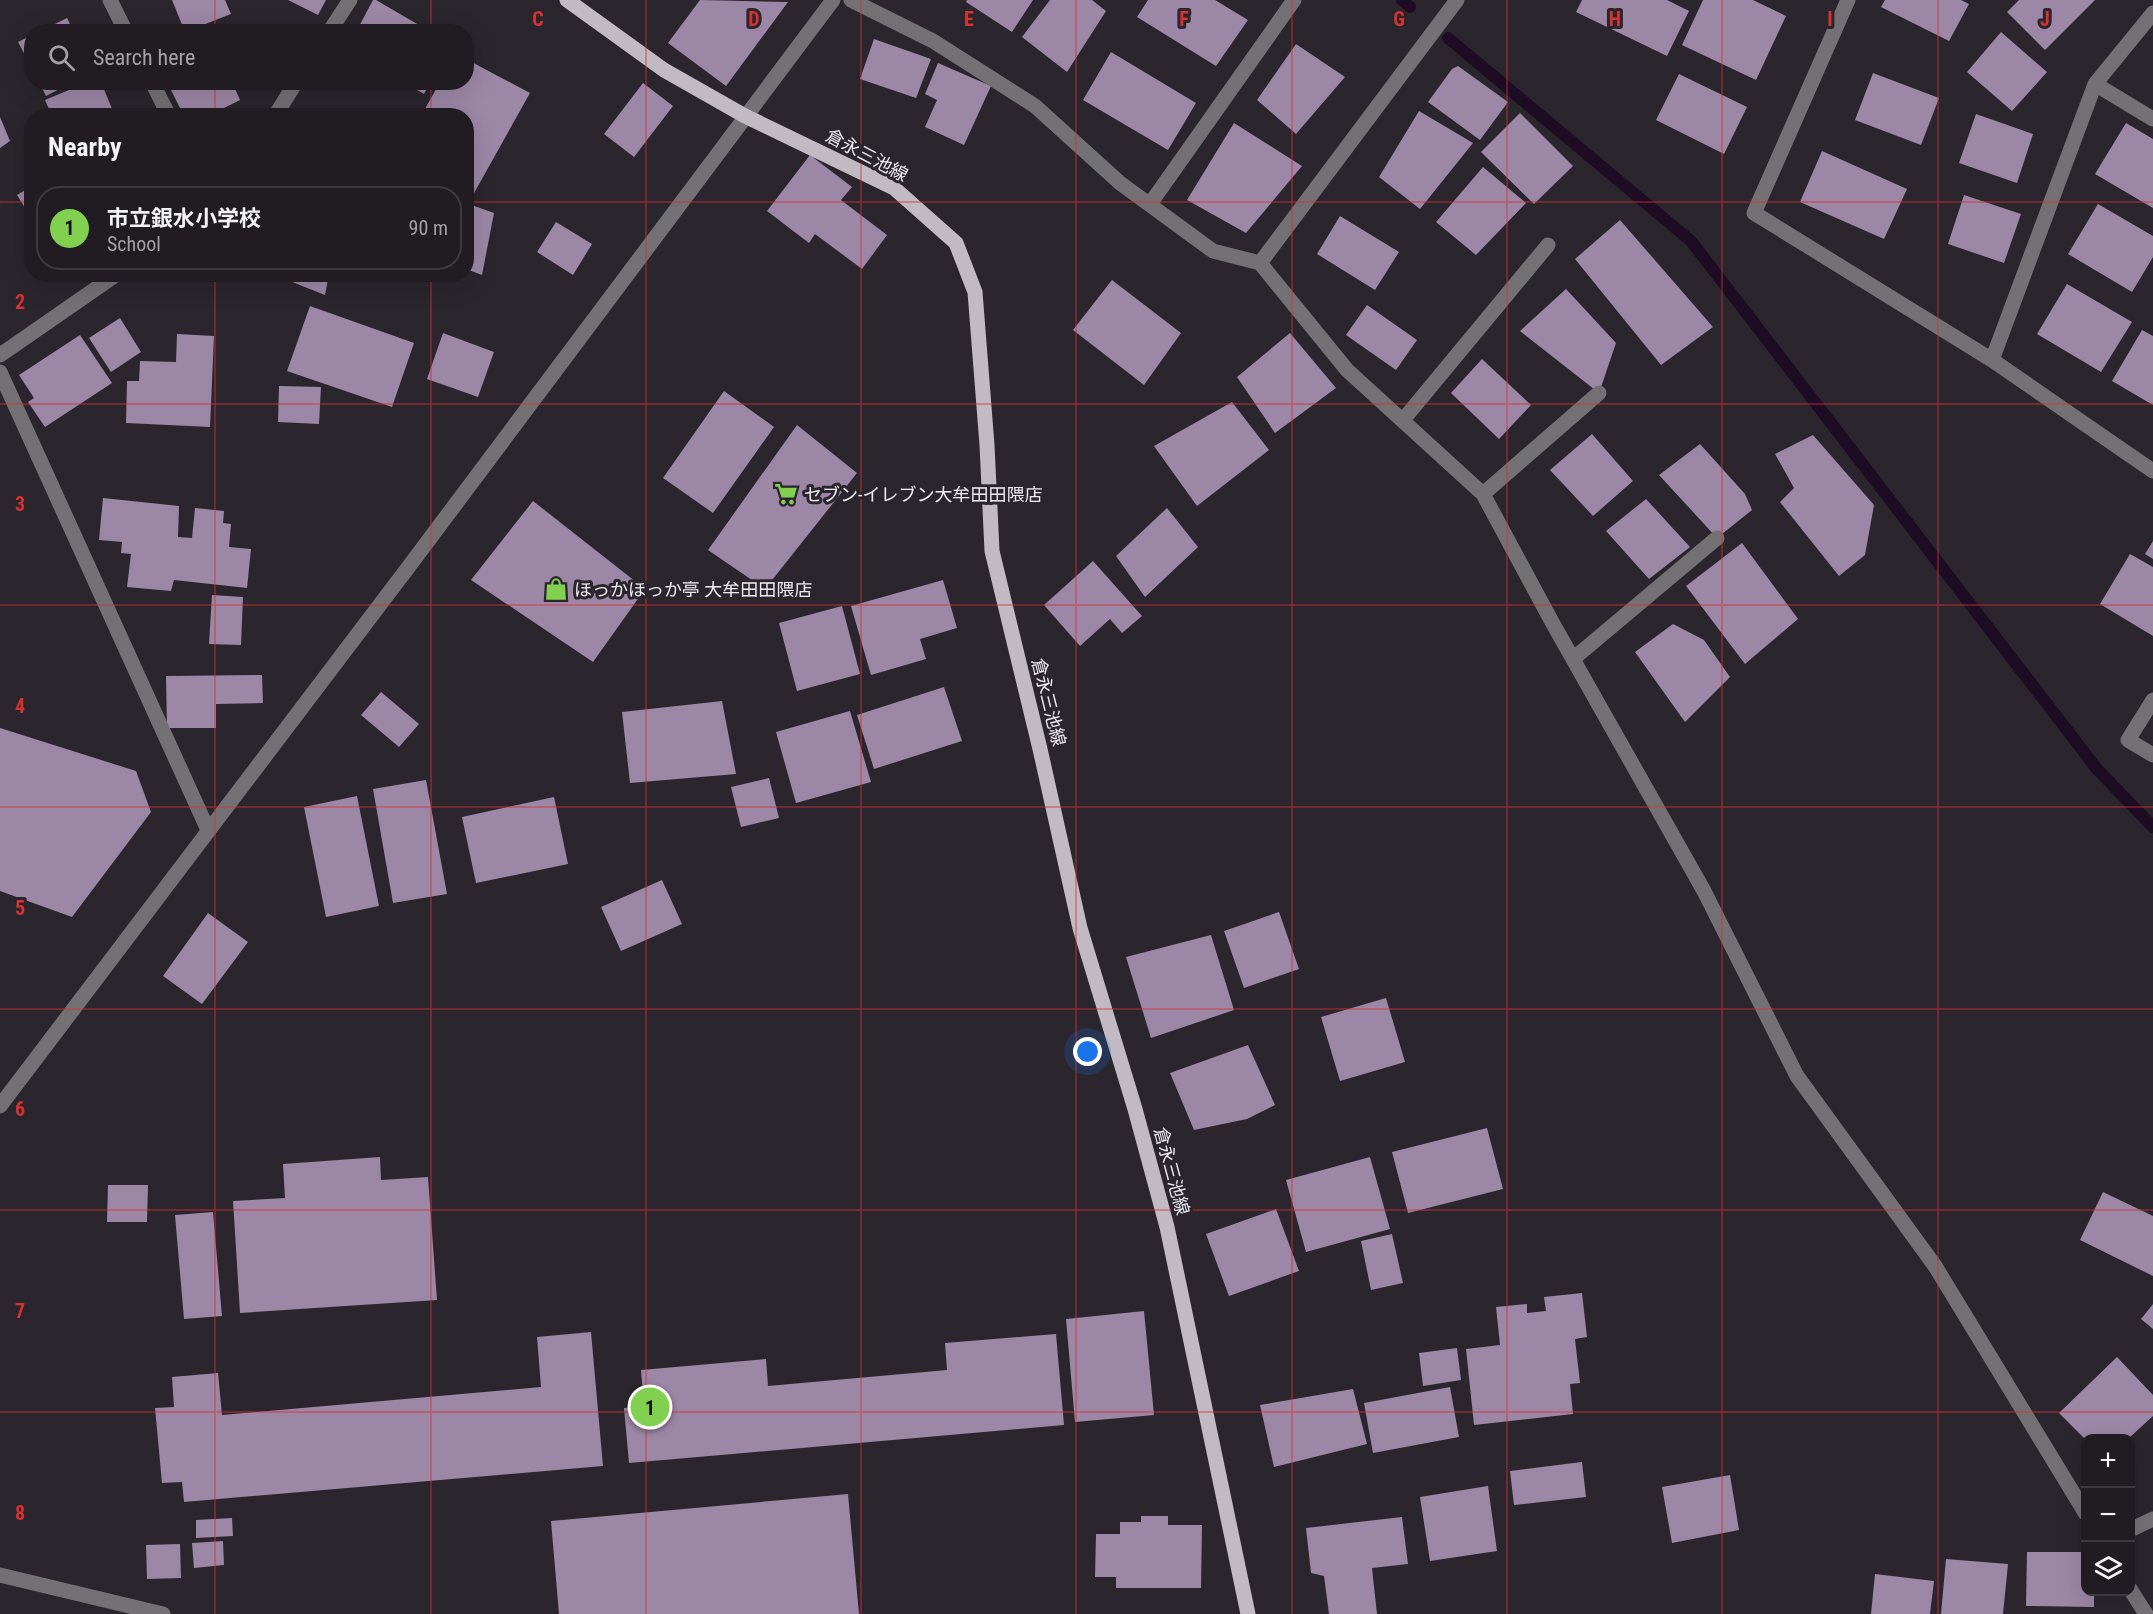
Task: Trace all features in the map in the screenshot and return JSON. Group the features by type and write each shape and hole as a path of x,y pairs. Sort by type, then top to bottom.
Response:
{"main road":[{"name":"倉永三池線","path":"567,0 664,70 745,116 894,188 956,243 975,292 987,445 992,551 1040,748 1080,928 1135,1110 1167,1227 1248,1614"}],"street":[{"path":"110,0 122,24"},
{"path":"334,24 350,0"},
{"path":"0,1106 833,0"},
{"path":"851,0 933,41 1035,106 1120,183 1213,251 1260,263 1347,370 1484,494 1573,659 1704,891 1797,1076 1935,1266 2081,1507"},
{"path":"1150,204 1294,0"},
{"path":"1260,263 1457,0"},
{"path":"1848,0 1754,213 1992,360 2153,471"},
{"path":"1992,360 2095,84 2153,13"},
{"path":"2095,84 2153,119"},
{"path":"156,90 165,108"},
{"path":"280,108 291,90"},
{"path":"1403,420 1548,245"},
{"path":"0,355 105,282"},
{"path":"0,372 208,830"},
{"path":"1484,494 1599,393"},
{"path":"1573,659 1717,538"},
{"path":"2153,700 2128,740 2153,755"},
{"path":"2135,1528 2153,1519"},
{"path":"0,1575 127,1610 164,1614"},
{"path":"2134,1596 2146,1614"}],"building":[{"path":"172,0 225,0 231,14 205,24 182,24"},
{"path":"288,0 326,0 318,15"},
{"path":"373,0 376,0 417,24 360,24"},
{"path":"700,0 788,2 726,86 668,43"},
{"path":"967,0 1033,0 1012,32 966,2"},
{"path":"1050,0 1092,0 1106,11 1067,72 1022,37"},
{"path":"1148,0 1215,0 1248,20 1216,66 1137,17"},
{"path":"1582,0 1667,0 1689,11 1667,56 1576,12"},
{"path":"1703,0 1753,0 1786,16 1756,80 1682,45"},
{"path":"1885,0 1961,0 1969,4 1949,41 1881,7"},
{"path":"2019,0 2095,0 2045,50 2007,12"},
{"path":"67,18 70,24 55,24"},
{"path":"2001,32 2047,72 2012,111 1967,72"},
{"path":"24,39 24,53 18,42"},
{"path":"874,39 931,59 916,98 860,79"},
{"path":"1296,44 1345,77 1296,134 1257,100"},
{"path":"1111,52 1196,103 1168,150 1083,100"},
{"path":"474,63 530,93 474,193 474,108 425,108 436,90 474,90"},
{"path":"938,63 991,86 964,145 925,127 937,100 925,94"},
{"path":"1458,66 1508,102 1480,140 1428,102 1452,69"},
{"path":"1873,73 1939,98 1921,145 1855,120"},
{"path":"1679,74 1747,107 1724,154 1656,120"},
{"path":"643,83 673,106 634,157 604,134"},
{"path":"43,90 58,90 46,96"},
{"path":"69,90 104,90 112,108 48,108 45,100"},
{"path":"171,90 236,90 240,100 224,108 180,108"},
{"path":"1419,111 1473,143 1420,209 1379,177"},
{"path":"1520,113 1573,166 1534,204 1481,152"},
{"path":"1976,114 2033,134 2017,183 1959,163"},
{"path":"0,117 10,141 0,148"},
{"path":"1234,123 1302,166 1246,233 1187,200"},
{"path":"2126,123 2153,139 2153,208 2095,174"},
{"path":"1822,151 1907,189 1884,239 1800,202"},
{"path":"810,155 852,187 841,200 887,235 862,269 815,234 809,243 767,211"},
{"path":"1483,167 1526,203 1476,255 1436,222"},
{"path":"24,191 24,206 17,195"},
{"path":"1964,195 2021,214 2004,263 1948,244"},
{"path":"2098,204 2153,236 2153,257 2132,292 2068,254"},
{"path":"474,206 494,213 482,275 474,272"},
{"path":"1340,216 1399,252 1375,290 1317,254"},
{"path":"1620,220 1713,327 1661,365 1575,259"},
{"path":"556,222 592,244 573,275 537,252"},
{"path":"1112,280 1181,333 1144,385 1073,330"},
{"path":"292,282 327,282 325,295"},
{"path":"2067,284 2132,322 2101,372 2037,334"},
{"path":"1566,289 1616,343 1599,393 1520,331"},
{"path":"1367,305 1417,340 1396,370 1346,335"},
{"path":"310,306 414,343 392,407 287,371"},
{"path":"120,318 141,352 111,372 89,338"},
{"path":"2142,330 2153,336 2153,405 2112,381"},
{"path":"443,333 494,352 478,397 427,379"},
{"path":"1290,333 1336,388 1275,433 1237,377"},
{"path":"177,334 214,336 210,427 126,423 127,381 139,381 140,361 176,362"},
{"path":"80,335 112,383 45,427 28,402 34,398 19,375"},
{"path":"1482,359 1531,405 1499,439 1451,393"},
{"path":"279,386 321,387 319,424 278,422"},
{"path":"724,391 774,427 713,513 663,478"},
{"path":"1232,402 1269,450 1197,506 1154,446"},
{"path":"797,425 857,473 765,589 708,550"},
{"path":"1592,434 1633,481 1593,516 1550,470"},
{"path":"1813,435 1874,505 1865,555 1839,576 1780,502 1794,488 1775,454"},
{"path":"1700,444 1745,494 1752,510 1717,538 1659,475"},
{"path":"103,498 179,506 178,537 192,538 195,508 224,511 223,523 231,524 229,547 251,549 247,588 174,580 171,591 127,587 131,554 121,553 122,542 99,540"},
{"path":"1646,499 1690,547 1649,579 1606,531"},
{"path":"533,501 645,589 593,662 471,580"},
{"path":"1167,508 1198,547 1145,597 1116,556"},
{"path":"2153,541 2153,559 2145,554"},
{"path":"1742,543 1798,619 1745,664 1686,586"},
{"path":"2130,554 2153,567 2153,636 2100,604"},
{"path":"1093,561 1142,616 1122,633 1110,619 1080,646 1044,605"},
{"path":"943,580 957,628 920,639 926,659 871,675 851,606"},
{"path":"212,595 243,597 241,645 209,644"},
{"path":"842,606 860,674 797,691 779,623"},
{"path":"1673,624 1704,640 1730,677 1685,722 1635,652"},
{"path":"262,675 263,703 216,704 216,728 167,728 166,676"},
{"path":"944,687 962,741 874,769 857,715"},
{"path":"381,692 419,724 399,747 361,715"},
{"path":"722,701 736,774 630,783 622,712"},
{"path":"850,711 871,782 796,803 776,732"},
{"path":"0,728 136,771 151,812 72,917 0,891"},
{"path":"769,778 779,818 741,827 731,787"},
{"path":"426,780 447,894 393,903 373,789"},
{"path":"357,796 379,906 326,917 304,807"},
{"path":"554,797 568,864 476,883 462,817"},
{"path":"662,880 682,924 621,951 601,907"},
{"path":"1279,912 1299,969 1244,988 1224,931"},
{"path":"208,913 248,942 202,1004 163,976"},
{"path":"1211,935 1234,1010 1151,1038 1126,957"},
{"path":"1386,998 1405,1062 1340,1081 1321,1017"},
{"path":"1248,1045 1275,1105 1247,1119 1194,1130 1170,1073"},
{"path":"1487,1128 1503,1189 1408,1213 1392,1152"},
{"path":"380,1157 381,1180 428,1177 437,1300 240,1313 233,1201 285,1198 283,1164"},
{"path":"1370,1157 1390,1229 1306,1252 1286,1180"},
{"path":"108,1185 148,1185 147,1222 107,1222"},
{"path":"2103,1192 2153,1216 2153,1276 2080,1240"},
{"path":"1276,1209 1299,1271 1229,1296 1206,1234"},
{"path":"213,1212 222,1316 184,1319 175,1215"},
{"path":"1392,1234 1403,1283 1371,1290 1361,1241"},
{"path":"1582,1293 1587,1337 1575,1339 1580,1383 1570,1384 1573,1414 1474,1425 1466,1349 1500,1345 1496,1307 1527,1304 1527,1313 1546,1311 1544,1297"},
{"path":"2153,1304 2153,1329 2141,1319"},
{"path":"1144,1311 1154,1415 1075,1422 1066,1319"},
{"path":"591,1332 603,1466 184,1502 182,1482 162,1483 155,1408 174,1407 172,1377 218,1373 222,1415 541,1387 537,1337"},
{"path":"1056,1334 1064,1425 629,1463 624,1408 644,1407 641,1370 766,1359 768,1386 947,1370 945,1343"},
{"path":"1457,1348 1461,1380 1423,1386 1419,1353"},
{"path":"2117,1357 2153,1395 2153,1416 2133,1434 2081,1435 2059,1413"},
{"path":"1450,1387 1459,1437 1373,1453 1364,1403"},
{"path":"1353,1389 1367,1444 1274,1467 1260,1405"},
{"path":"1582,1462 1586,1497 1514,1505 1510,1471"},
{"path":"1730,1475 1739,1530 1672,1543 1662,1487"},
{"path":"1488,1486 1497,1551 1430,1561 1420,1497"},
{"path":"848,1494 859,1614 559,1614 551,1521"},
{"path":"1141,1516 1168,1516 1168,1525 1202,1525 1201,1588 1116,1588 1116,1577 1095,1577 1096,1534 1120,1534 1120,1522 1141,1522"},
{"path":"1402,1517 1408,1564 1372,1568 1377,1614 1329,1614 1324,1576 1311,1573 1306,1528"},
{"path":"232,1518 233,1536 196,1538 196,1520"},
{"path":"223,1541 224,1565 194,1568 192,1543"},
{"path":"180,1544 181,1578 147,1579 146,1545"},
{"path":"2027,1552 2081,1552 2081,1596 2094,1596 2094,1607 2026,1606"},
{"path":"1946,1559 2008,1564 2003,1614 1941,1614"},
{"path":"1875,1574 1934,1581 1930,1614 1871,1614"}],"waterway":[{"path":"1402,0 1410,7"},
{"path":"1448,38 1691,241 2097,769 2153,827"}],"place":[{"name":"セブン-イレブン大牟田田隈店","path":"786,494"},
{"name":"ほっかほっか亭 大牟田田隈店","path":"556,589"},
{"name":"市立銀水小学校","path":"650,1407"}]}
